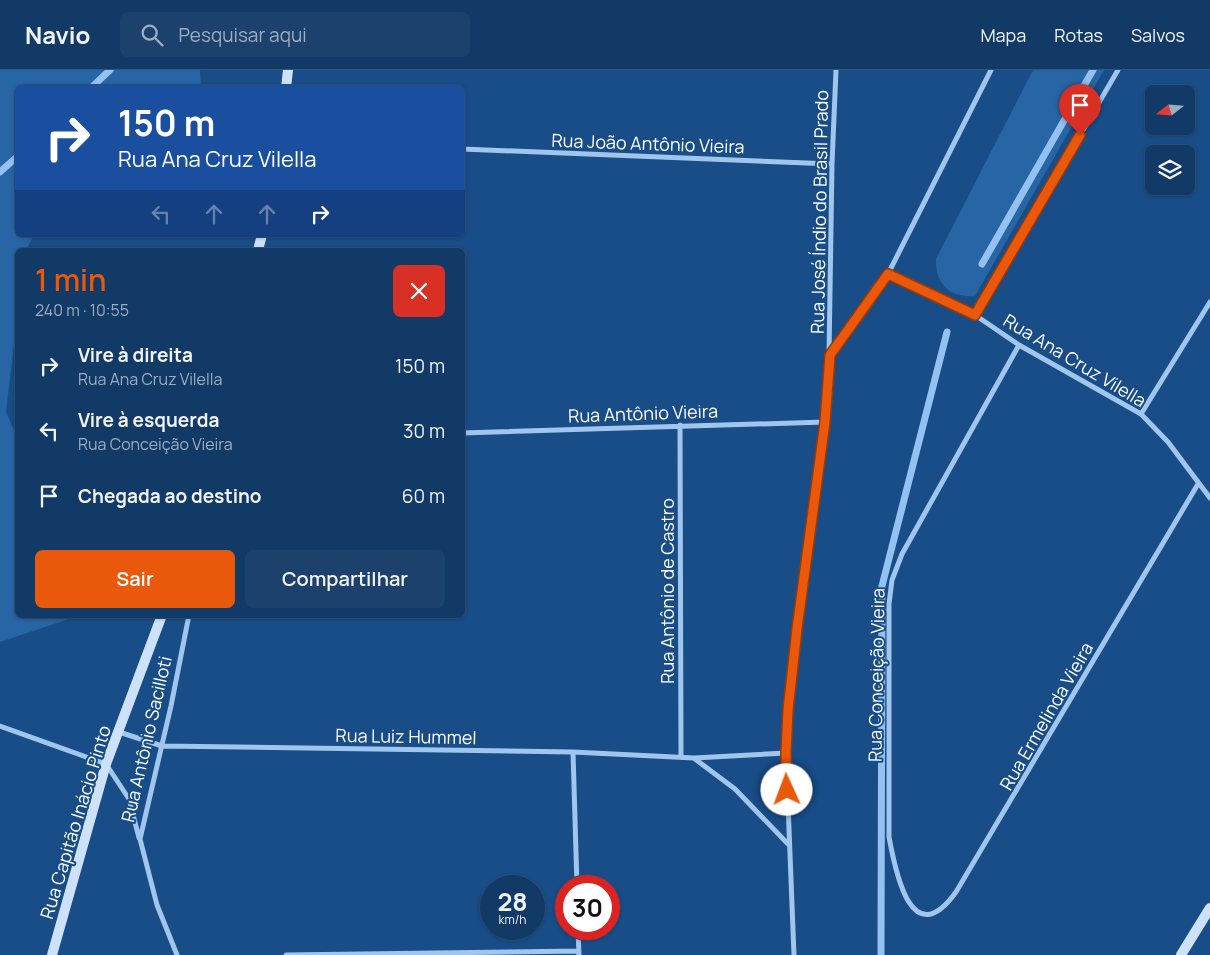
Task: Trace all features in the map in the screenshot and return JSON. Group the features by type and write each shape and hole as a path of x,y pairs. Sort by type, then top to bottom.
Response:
{"street":[{"path":"286,85 288,70"},
{"name":"Rua José Índio do Brasil Prado","path":"794,955 786,753 797,629 825,422 830,355 832,164 836,70"},
{"path":"830,355 888,274 991,70"},
{"path":"975,315 1118,70"},
{"name":"Rua João Antônio Vieira","path":"465,149 832,164"},
{"name":"Rua Ana Cruz Vilella","path":"888,274 975,315 1020,345 1141,414 1168,442 1210,498"},
{"path":"1141,414 1210,302"},
{"name":"Rua Conceição Vieira","path":"903,887 892,858 888,837 889,604 892,580 902,554 1020,345"},
{"name":"Rua Antônio Vieira","path":"465,433 825,422"},
{"name":"Rua Antônio de Castro","path":"680,425 681,756"},
{"name":"Rua Ermelinda Vieira","path":"903,887 908,900 919,914 932,915 948,904 978,858 1198,484"},
{"name":"Rua Capitão Inácio Pinto","path":"52,955 106,764 161,618"},
{"name":"Rua Antônio Sacilloti","path":"176,955 157,905 140,839 162,746 188,618"},
{"path":"0,726 106,764 129,799 140,839"},
{"name":"Rua Luiz Hummel","path":"119,732 162,746 573,752 694,758 786,753"},
{"path":"573,752 577,875"},
{"name":"Rua Luiz Hummel","path":"694,758 735,789 789,845"},
{"path":"1181,955 1210,908"},
{"path":"286,955 579,953 578,940"}],"shaded area":[{"path":"0,70 200,70 201,85 15,85 15,237 33,237 27,248 15,248 15,336 6,412 15,432 15,618 72,618 0,642"},
{"path":"1033,70 1104,70 975,296 958,295 951,292 941,282 936,268 936,259"}],"waterway":[{"path":"94,85 110,70"},
{"path":"982,264 1093,70"},
{"path":"0,172 15,159"},
{"path":"881,955 882,586 947,332"}],"route":[{"path":"787,790 788,710 808,540 825,422 830,355 888,274 975,315 1080,135"}]}
